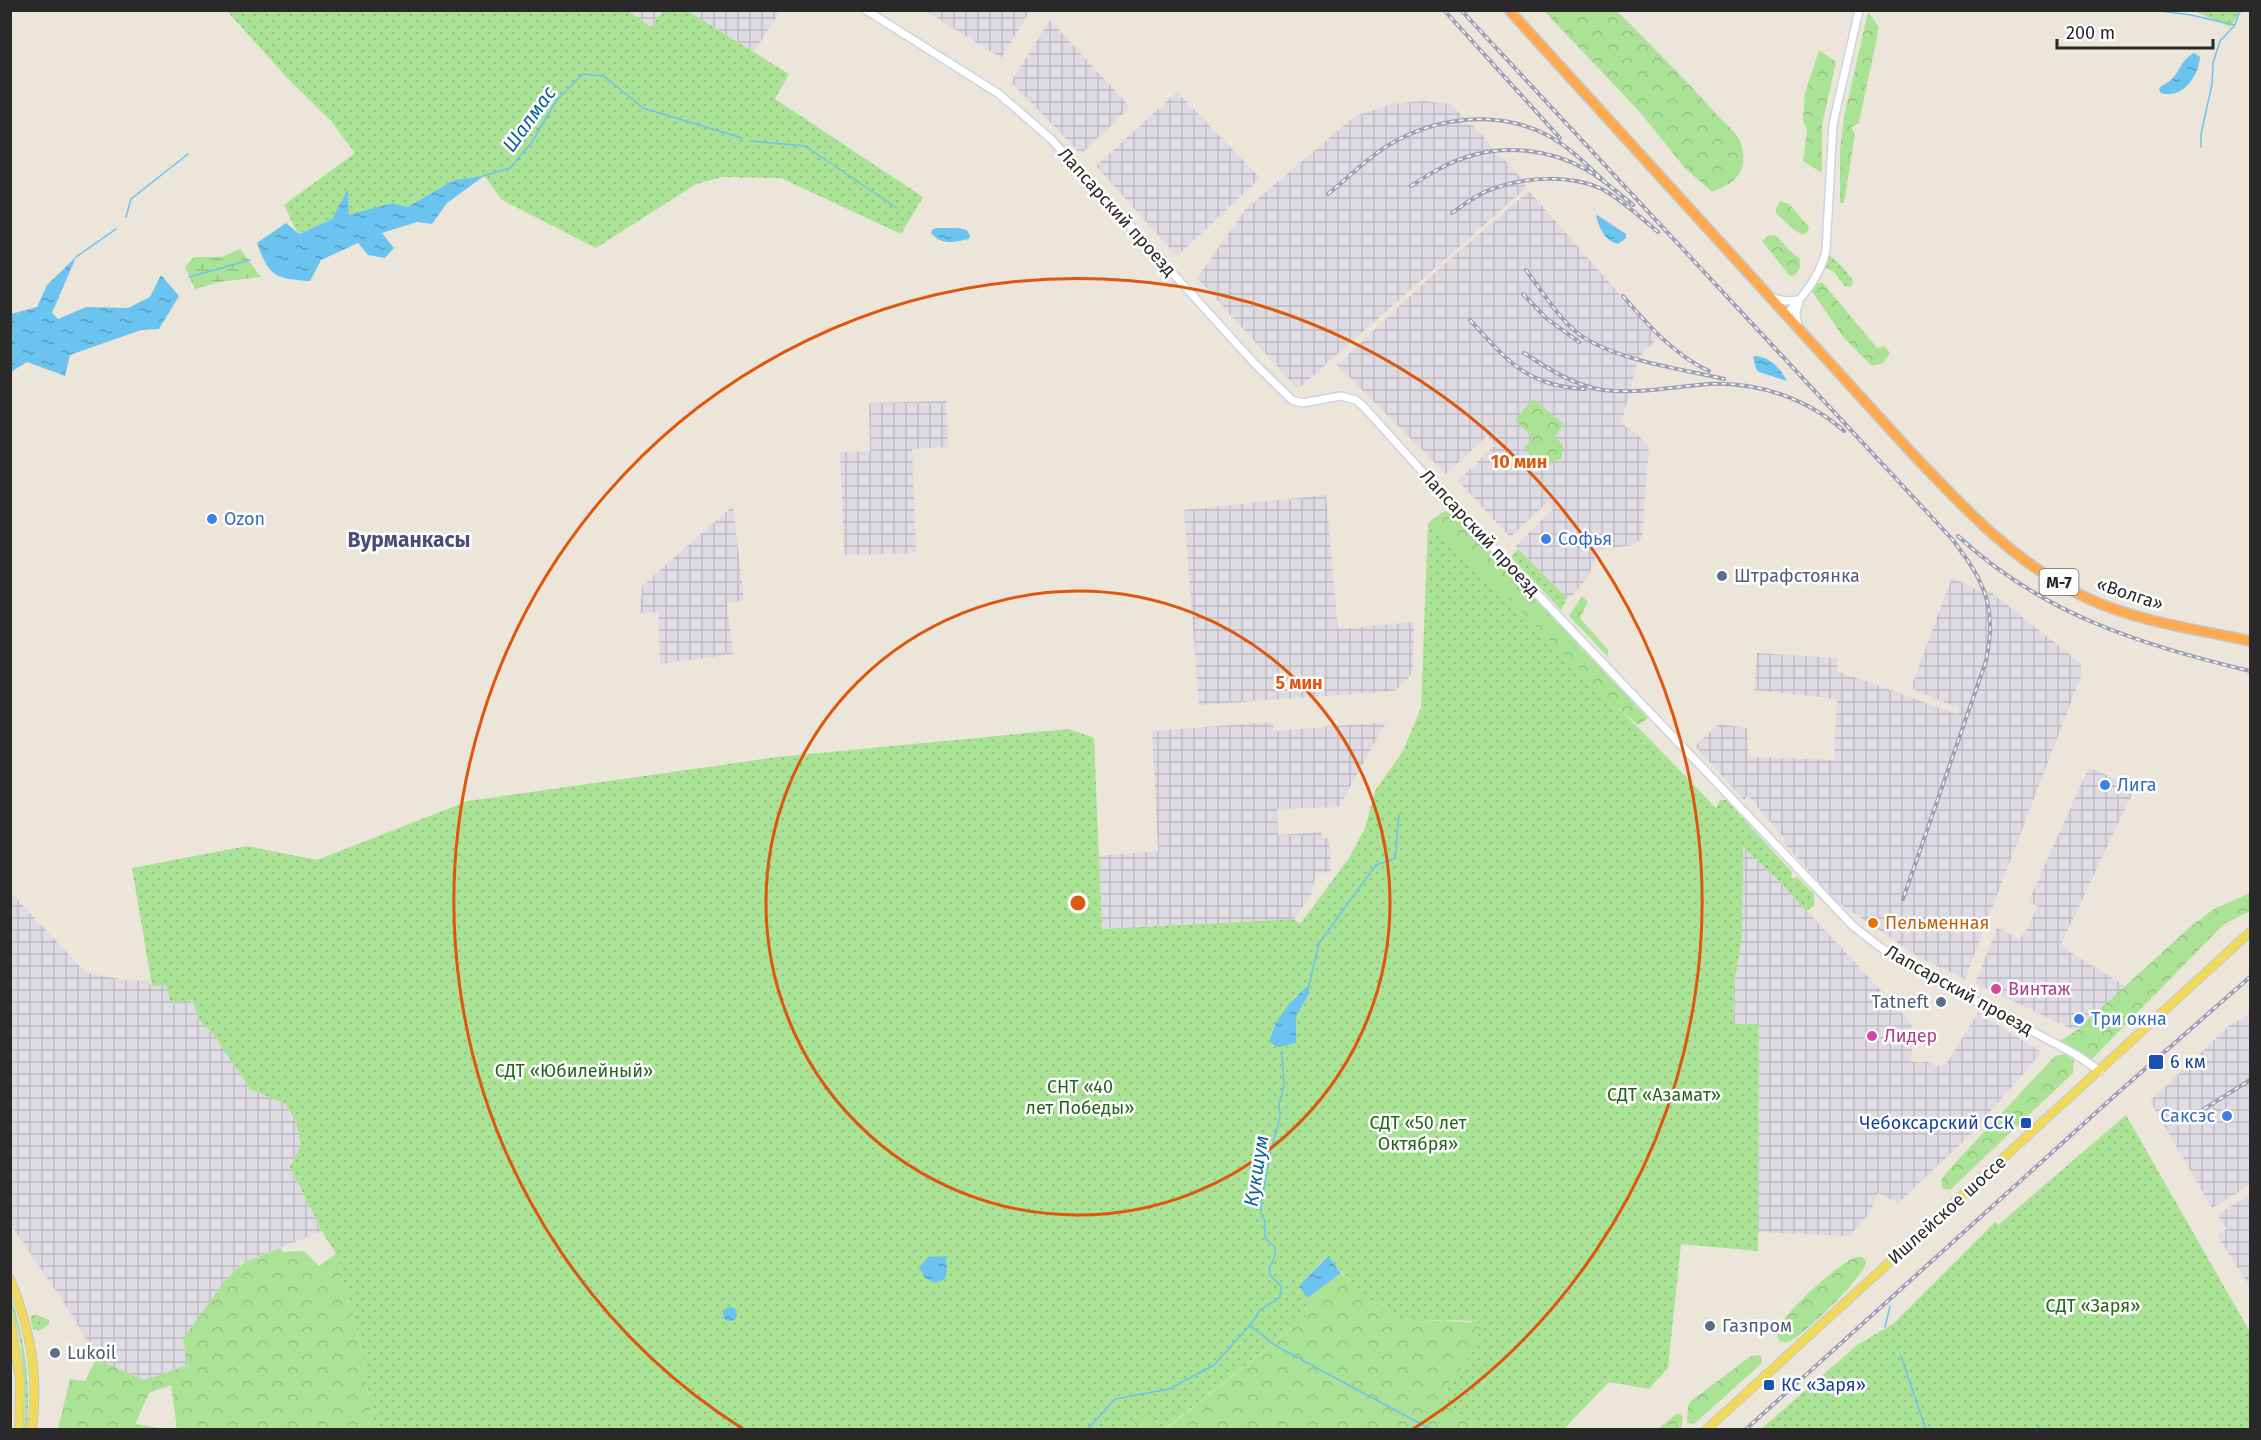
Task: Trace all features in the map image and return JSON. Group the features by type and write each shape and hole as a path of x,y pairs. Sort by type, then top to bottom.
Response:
{"highway":[{"name":"«Волга»","path":"1509,10 1909,450 1959,503 2002,542 2043,573 2087,598 2127,614 2250,641"}],"main road":[{"name":"Ишлейское шоссе","path":"1707,1430 2250,932"},
{"path":"10,1279 31,1350 34,1382 32,1430"},
{"path":"10,1319 20,1380 19,1430"}],"street":[{"name":"Лапсарский проезд","path":"866,10 999,94 1051,139 1255,364 1292,400 1303,403 1341,396 1356,400 1364,407 1445,497 1853,926 1884,950 2075,1054 2100,1071"},
{"path":"1785,315 1819,273 1826,250 1833,124 1859,10"},
{"path":"1770,297 1785,301 1799,300"},
{"path":"1798,329 1796,312 1799,300"}],"shaded area":[{"path":"627,11 663,11 651,27"},
{"path":"688,11 780,11 754,52"},
{"path":"926,11 1030,11 1001,58"},
{"path":"1050,20 1130,107 1081,154 1011,82"},
{"path":"1177,92 1260,178 1177,256 1096,166"},
{"path":"1423,101 1449,104 1463,116 1466,124 1474,126 1497,155 1503,158 1522,179 1526,188 1298,389 1197,278 1246,209 1355,116 1392,104"},
{"path":"1529,191 1658,338 1639,357 1620,422 1649,444 1642,538 1634,545 1602,549 1597,553 1588,577 1572,596 1567,598 1516,546 1554,508 1548,502 1510,537 1458,481 1495,445 1487,436 1446,474 1337,365 1440,268"},
{"path":"946,401 948,447 912,449 916,553 844,555 840,452 870,451 869,403"},
{"path":"1326,495 1338,629 1414,622 1413,670 1406,681 1394,691 1199,705 1184,510"},
{"path":"733,506 744,600 727,603 733,654 660,664 658,612 640,614 642,586"},
{"path":"1952,577 1979,591 1989,591 2081,663 2081,676 1965,979 1922,959 1836,901 1782,841 1785,839 1748,796 1744,800 1695,746 1719,724 1747,728 1748,757 1837,760 1834,755 1837,699 1754,690 1757,653 1837,658 1837,671 1957,714 1959,708 1913,689 1913,682"},
{"path":"1272,722 1274,731 1386,722 1339,807 1277,809 1278,835 1321,832 1322,838 1329,838 1331,872 1316,873 1312,893 1294,919 1102,929 1098,856 1158,851 1152,731"},
{"path":"2089,767 2135,788 2060,946 2125,986 2076,1031 1975,983 1997,928 2020,939 2028,927 2038,906 2028,902"},
{"path":"1743,847 1782,884 1910,1022 1913,1031 1911,1062 1930,1062 1935,1066 1946,1064 1978,1013 2042,1052 1966,1139 1898,1203 1878,1193 1869,1214 1849,1236 1758,1232 1759,1024 1733,1025 1734,984 1742,938"},
{"path":"10,892 86,973 132,981 147,980 152,986 166,985 192,1000 200,1021 213,1034 250,1089 284,1103 296,1120 301,1145 290,1167 322,1231 244,1262 226,1279 188,1365 144,1380 96,1359 72,1315 11,1225"},
{"path":"2250,1013 2250,1185 2212,1208 2150,1101 2229,1026"},
{"path":"2250,1195 2250,1287 2217,1235 2227,1229 2217,1215"}],"green space":[{"path":"627,10 651,27 663,11 688,11 789,74 775,99 923,197 901,234 781,178 722,177 696,184 596,248 502,200 484,176 454,180 406,207 392,203 349,216 348,191 332,219 298,234 284,205 355,153 330,120 290,81 227,11"},
{"path":"2241,10 2230,27 2194,11"},
{"path":"1544,11 1617,11 1737,136 1741,143 1743,162 1742,169 1734,180 1712,192 1685,168 1639,111"},
{"path":"1868,12 1879,27 1859,123 1851,127 1855,135 1844,203 1840,203 1840,150 1844,117"},
{"path":"1819,50 1836,62 1822,125 1822,173 1803,161 1807,130 1803,120 1805,93"},
{"path":"1780,201 1789,204 1809,227 1806,234 1794,230 1776,214"},
{"path":"1769,235 1777,236 1800,259 1800,268 1795,275 1790,276 1762,241"},
{"path":"240,249 261,277 219,282 195,289 185,267 194,257 222,257"},
{"path":"1830,256 1843,267 1853,281 1851,287 1845,286 1834,272 1825,267 1826,260"},
{"path":"1822,282 1877,348 1885,346 1890,353 1883,363 1872,366 1844,338 1811,290 1816,284"},
{"path":"1533,399 1564,424 1555,437 1563,445 1562,458 1542,467 1524,448 1533,438 1515,420"},
{"path":"1445,511 1455,515 1648,718 1638,725 1605,696 1431,520"},
{"path":"1431,520 1716,808 1720,800 1726,800 1792,872 1791,879 1797,877 1814,894 1814,906 1806,911 1782,884 1743,847 1742,938 1734,984 1733,1024 1759,1024 1758,1251 1681,1244 1668,1368 1649,1389 1609,1382 1564,1429 1504,1430 1477,1426 1448,1408 1446,1385 1463,1367 1472,1321 1392,1317 1369,1299 1327,1256 1299,1286 1307,1298 1306,1317 1165,1429 1162,1429 1148,1416 1128,1430 373,1430 363,1353 336,1254 290,1167 301,1145 296,1120 284,1103 250,1089 213,1034 200,1021 192,1000 171,1003 166,985 152,986 132,868 247,846 317,860 468,801 778,757 1069,729 1094,738 1102,929 1294,919 1300,924 1349,858 1365,828 1375,791 1403,751 1421,708 1428,524","holes":["1309,986 1309,994 1296,1016 1296,1043 1279,1047 1271,1033 1295,996"]},
{"path":"1518,549 1567,598 1561,610 1511,557"},
{"path":"1582,596 1588,602 1580,618 1608,650 1608,657 1569,616"},
{"path":"2250,893 2250,911 2224,924 2091,1060 2060,1041 2076,1031 2190,927 2214,909"},
{"path":"2065,1054 2074,1061 2073,1073 1950,1190 1943,1189 1941,1181 1946,1173 2055,1056"},
{"name":"СДТ «Заря»","path":"2126,1115 2250,1332 2250,1429 1761,1429 1857,1345 1893,1324 1995,1222 1998,1225"},
{"path":"280,1248 283,1252 304,1251 319,1266 336,1254 363,1353 373,1429 177,1429 171,1385 149,1393 135,1424 166,1429 58,1429 70,1379 85,1381 96,1359 144,1380 188,1365 183,1339 226,1279 245,1262"},
{"path":"1856,1257 1862,1257 1866,1261 1864,1268 1847,1290 1799,1335 1789,1342 1779,1341 1776,1331 1791,1312 1824,1279"},
{"path":"1341,1273 1390,1316 1402,1319 1483,1323 1463,1367 1446,1385 1448,1408 1477,1426 1504,1429 1165,1430 1306,1317 1307,1298"},
{"path":"10,1294 20,1327 26,1361 27,1429 24,1429 23,1362"},
{"path":"35,1314 49,1320 49,1324 39,1331 33,1329 30,1317"},
{"path":"1760,1355 1761,1364 1694,1424 1687,1423 1688,1406 1691,1401 1751,1356"},
{"path":"1676,1414 1683,1417 1681,1429 1658,1429"},
{"path":"1148,1415 1162,1429 1127,1428"}],"water":[{"path":"2194,53 2200,57 2193,79 2176,93 2161,93 2159,89 2171,80 2186,59"},
{"path":"484,176 447,203 432,224 417,222 382,233 394,248 385,258 368,255 358,243 321,260 310,281 289,279 275,274 266,263 257,243 286,223 299,234 332,219 348,189 349,215 392,203 407,207 454,180"},
{"path":"1597,215 1626,234 1626,238 1618,244 1609,240 1601,230"},
{"path":"936,228 967,230 970,236 969,239 953,242 939,240 931,233"},
{"path":"76,257 52,313 58,319 86,307 128,308 150,297 161,275 179,296 159,329 141,330 70,355 65,376 27,362 11,372 11,314 37,307 47,285"},
{"path":"1756,356 1775,364 1787,381 1759,372 1753,357"},
{"path":"1309,985 1309,994 1296,1016 1296,1043 1279,1047 1270,1042 1279,1018 1296,996"},
{"path":"946,1256 945,1279 935,1283 925,1278 919,1267 928,1257"},
{"path":"1328,1256 1341,1273 1307,1298 1299,1286"},
{"path":"730,1307 735,1309 737,1314 735,1319 730,1321 725,1319 723,1314 725,1309"}],"waterway":[{"path":"2152,10 2191,15 2235,25 2239,13 2243,10"},
{"path":"2201,147 2201,134 2212,84 2213,63 2220,41 2235,25"},
{"name":"Шалмас","path":"483,176 510,168 532,142 556,101 583,74 604,76 643,108 742,138"},
{"name":"Шалмас","path":"751,141 805,146 897,208"},
{"path":"126,217 131,199 188,154"},
{"path":"76,257 116,229"},
{"name":"Шалмас","path":"189,277 250,260"},
{"path":"1309,985 1319,943 1376,865 1395,858 1399,815"},
{"name":"Кукшум","path":"1087,1430 1115,1399 1169,1389 1214,1365 1251,1324 1260,1310 1280,1297 1281,1286 1271,1276 1269,1269 1275,1256 1275,1247 1265,1238 1265,1221 1261,1214 1261,1204 1271,1150 1280,1118 1279,1104 1284,1087 1282,1051"},
{"path":"1885,1327 1890,1306"},
{"path":"1249,1325 1276,1346 1432,1430"},
{"path":"1901,1356 1926,1430"},
{"path":"2037,1430 2039,1426"}],"railway":[{"path":"1444,10 1560,138"},
{"path":"1461,10 1952,539 1978,578 1989,612 1990,633 1986,661 1903,899"},
{"path":"1328,194 1381,150 1407,135 1446,123 1487,119 1528,127 1555,139 1604,181"},
{"path":"1411,186 1443,167 1464,158 1494,151 1526,151 1557,157 1585,169 1633,205"},
{"path":"1452,213 1492,189 1518,182 1561,179 1602,189 1624,203 1658,232"},
{"path":"1526,270 1564,320 1593,343 1629,357 1724,379"},
{"path":"1523,294 1546,318 1579,342"},
{"path":"1623,296 1673,348 1709,371"},
{"path":"1470,320 1507,359 1532,376 1564,387 1584,389"},
{"path":"1524,353 1582,385 1603,390 1642,391 1708,384 1763,389 1798,401 1844,431"},
{"path":"1958,536 1990,563 2024,586 2095,623 2170,650 2250,671"},
{"path":"1745,1430 2121,1090 2250,977"},
{"path":"2204,1109 2250,1080"}],"place":[{"name":"Ozon","path":"212,519"},
{"name":"Софья","path":"1546,539"},
{"name":"Штрафстоянка","path":"1722,576"},
{"name":"Лига","path":"2105,785"},
{"name":"Пельменная","path":"1873,923"},
{"name":"Винтаж","path":"1996,989"},
{"name":"Tatneft","path":"1941,1002"},
{"name":"Три окна","path":"2079,1019"},
{"name":"Лидер","path":"1872,1036"},
{"name":"6 км","path":"2156,1062"},
{"name":"Саксэс","path":"2227,1116"},
{"name":"Чебоксарский ССК","path":"2026,1123"},
{"name":"Газпром","path":"1710,1326"},
{"name":"Lukoil","path":"55,1353"},
{"name":"КС «Заря»","path":"1769,1385"}],"district":[{"name":"Вурманкасы","path":"409,540"}],"park label":[{"name":"СДТ «Юбилейный»","path":"574,1071"},
{"name":"СДТ «Азамат»","path":"1664,1095"},
{"name":"СНТ «40 лет Победы»","path":"1080,1097"},
{"name":"СДТ «50 лет Октября»","path":"1418,1133"}]}
